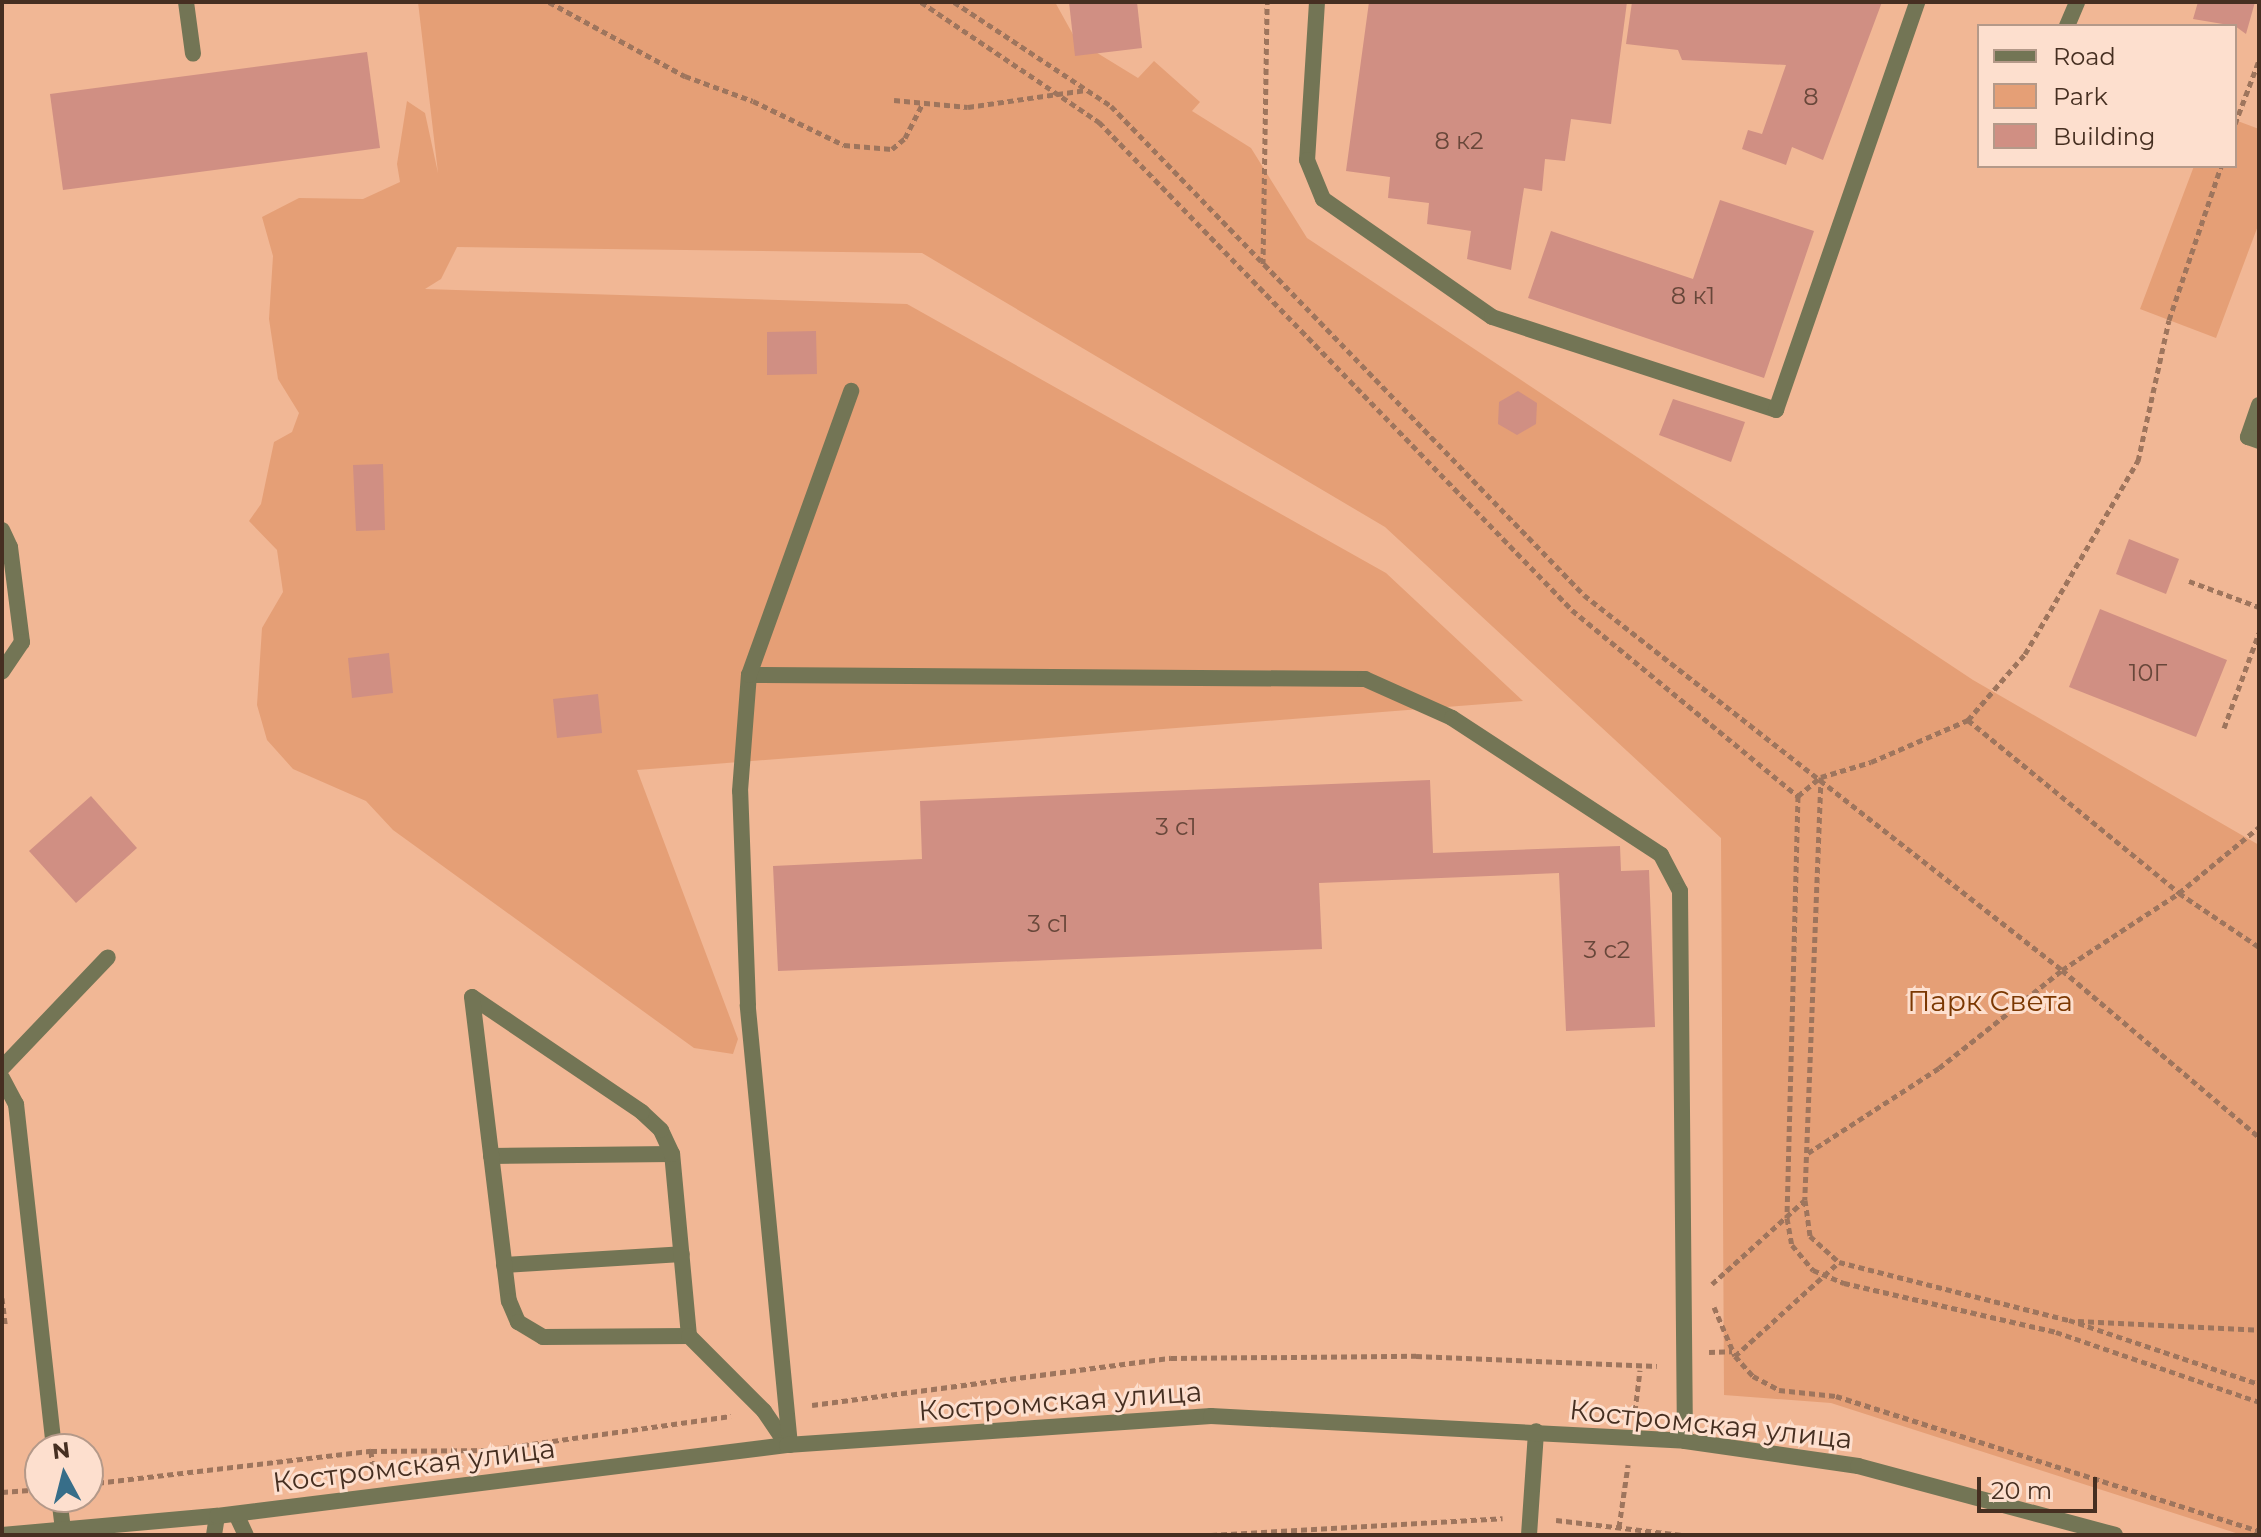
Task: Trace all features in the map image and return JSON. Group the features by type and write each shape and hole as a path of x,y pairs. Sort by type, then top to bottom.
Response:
{"street":[{"path":"186,2 193,54"},
{"path":"1317,2 1307,160 1323,199 1492,317 1776,410 1917,2"},
{"path":"2068,24 2077,2"},
{"path":"788,1445 788,1408 748,1005 740,791 749,675 851,391"},
{"path":"2259,405 2248,437 2259,441"},
{"path":"2,530 10,547 22,642 2,672"},
{"path":"749,675 1365,679 1452,718 1661,855 1680,891 1685,1441"},
{"path":"2,1068 108,957"},
{"path":"689,1336 543,1337 518,1322 504,1265 472,997 642,1112 661,1130 672,1154 689,1336 764,1411 788,1445"},
{"path":"2,1078 16,1104 52,1433"},
{"path":"491,1156 672,1154"},
{"path":"504,1265 682,1254"},
{"name":"Костромская улица","path":"2,1535 236,1514 788,1445 1211,1416 1685,1441 1858,1466 2115,1535"},
{"path":"1529,1535 1536,1431"},
{"path":"61,1513 63,1529"},
{"path":"236,1514 246,1535"},
{"path":"214,1535 217,1516"}],"path":[{"path":"549,2 685,76 753,101 844,145 892,149 905,138 922,105"},
{"path":"921,2 1099,122 1572,610 1798,796"},
{"path":"954,2 1111,106 1584,595 1821,777 2062,970 2259,1137"},
{"path":"1263,265 1267,2"},
{"path":"2237,119 2259,60"},
{"path":"894,100 968,107 1087,90"},
{"path":"2220,168 2169,320 2138,461 2025,654 1968,720 1871,762 1821,777 1798,796 1787,1218 1792,1245 1813,1270 1825,1276 2056,1332 2259,1402"},
{"path":"2189,581 2259,607"},
{"path":"2224,728 2259,633"},
{"path":"1968,720 2179,893 2259,947"},
{"path":"1821,777 1805,1200 1810,1236 1839,1262 2069,1320 2259,1384"},
{"path":"1807,1154 1939,1068 2062,970 2179,893 2259,827"},
{"path":"1805,1200 1708,1287 1735,1356 1753,1376 1779,1390 1836,1396 2259,1531"},
{"path":"1735,1356 1839,1262"},
{"path":"2,1298 5,1324"},
{"path":"2069,1320 2259,1330"},
{"path":"788,1408 1171,1358 1416,1356 1640,1369 1655,1369 1662,1361"},
{"path":"104,1482 371,1451 490,1450 764,1411"},
{"path":"2,1492 24,1490"},
{"path":"1211,1535 1530,1517 1682,1535"}],"green space":[{"name":"Парк Света","path":"418,2 1055,2 1076,40 1138,78 1154,61 1200,102 1192,111 1251,148 1307,238 1973,680 2259,845 2259,1535 2242,1535 1831,1403 1724,1395 1721,838 1385,527 922,253 457,247 441,279 425,289 907,304 1386,573 1523,701 637,770 738,1039 733,1054 694,1048 393,830 366,801 293,769 267,740 257,705 262,628 283,592 277,550 249,521 261,504 274,442 292,432 299,413 278,379 269,319 273,256 262,217 299,198 363,199 400,182 397,164 407,101 425,113 438,173"},
{"path":"2237,121 2259,129 2259,223 2216,338 2140,309 2193,168 2237,168"}],"building":[{"path":"1069,2 1137,2 1142,48 1075,56"},
{"path":"1369,2 1627,2 1611,124 1571,119 1565,161 1545,159 1542,191 1524,188 1511,270 1467,259 1471,231 1427,224 1429,203 1388,198 1390,177 1346,171"},
{"path":"1632,2 1882,2 1823,160 1792,147 1786,165 1742,149 1748,130 1762,134 1786,65 1682,60 1678,50 1626,44"},
{"path":"2198,2 2255,2 2246,34 2237,24 2193,19"},
{"path":"367,52 380,148 63,190 50,94"},
{"path":"1720,200 1814,231 1764,378 1528,298 1551,231 1693,279"},
{"path":"816,331 817,374 767,375 767,332"},
{"path":"1518,391 1537,403 1536,424 1517,435 1498,424 1499,402"},
{"path":"1673,399 1745,422 1731,462 1659,435"},
{"path":"383,464 385,530 356,531 353,465"},
{"path":"2129,539 2179,559 2166,594 2116,574"},
{"path":"2100,609 2227,660 2196,737 2069,687"},
{"path":"389,653 393,693 352,698 348,658"},
{"path":"598,694 602,733 557,738 553,699"},
{"path":"1430,780 1433,853 1620,846 1621,871 1649,870 1655,1027 1566,1031 1559,873 1319,883 1322,949 778,971 773,866 922,859 920,801"},
{"path":"91,796 137,848 76,903 29,851"}]}
